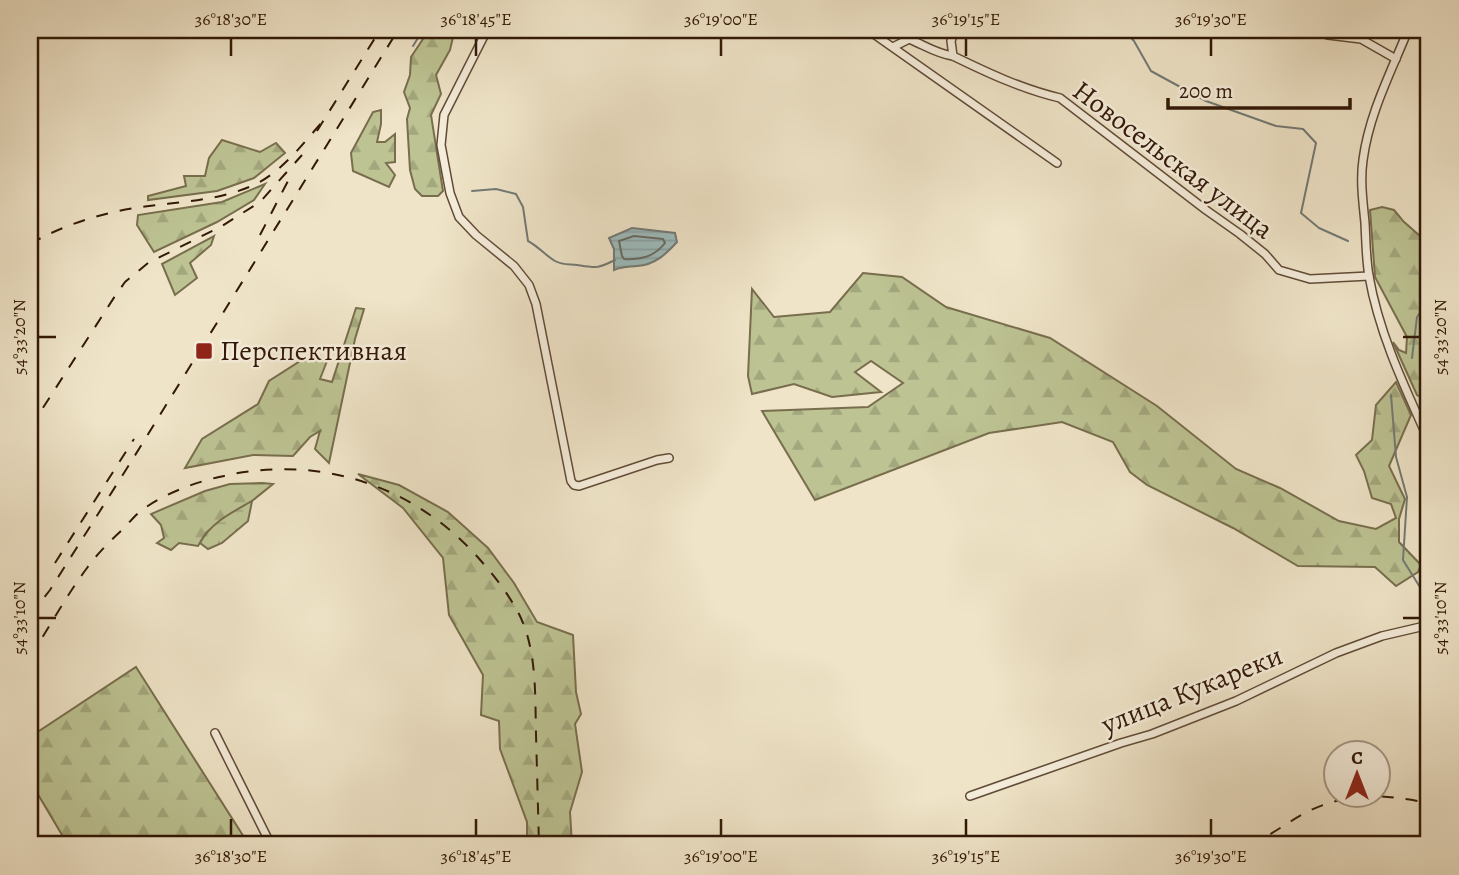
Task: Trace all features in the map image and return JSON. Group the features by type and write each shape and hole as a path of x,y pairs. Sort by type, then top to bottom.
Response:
{"street":[{"path":"487,30 444,115 441,145 450,193 460,217 514,267 529,285 536,304 571,481 573,485 579,486 669,458"},
{"path":"868,30 1057,163"},
{"path":"953,56 950,41 956,30"},
{"path":"1312,30 1361,39 1396,59"},
{"path":"1408,30 1386,80 1369,131 1363,160 1362,188 1369,276 1384,334 1429,441"},
{"name":"Новосельская улица","path":"893,47 909,39 1035,93 1060,98 1240,234 1265,254 1279,270 1310,279 1369,276"},
{"name":"улица Кукареки","path":"970,796 1164,729 1236,701 1336,653 1382,636 1429,625"},
{"path":"215,733 271,845"}],"green space":[{"path":"429,30 452,30 454,33 450,50 436,75 441,94 431,115 443,191 438,196 422,196 415,189 410,170 407,119 410,108 404,92 410,75 411,57"},
{"path":"381,110 377,142 385,142 395,134 395,162 386,163 395,175 389,187 353,171 351,153 373,112"},
{"path":"222,140 260,152 276,143 285,153 254,178 217,191 148,200 148,196 186,186 184,176 205,176 209,158"},
{"path":"265,184 254,200 217,222 154,252 137,225 138,215 222,202"},
{"path":"1382,207 1394,210 1420,236 1429,239 1429,402 1417,395 1393,342 1399,350 1406,353 1407,337 1375,277 1370,210"},
{"path":"214,236 211,245 190,263 197,278 175,295 162,264"},
{"path":"863,273 902,277 946,307 1050,338 1157,406 1236,469 1280,488 1339,521 1376,529 1396,518 1391,504 1372,498 1356,455 1372,440 1376,405 1396,382 1411,415 1389,466 1405,499 1399,519 1399,542 1421,565 1418,572 1396,586 1375,567 1298,566 1233,528 1147,485 1130,472 1113,442 1062,422 989,433 815,500 762,411 868,407 903,383 871,361 855,372 881,392 832,397 794,384 752,394 748,376 752,289 774,317 830,312"},
{"path":"356,308 364,309 355,339 329,463 315,449 320,431 310,437 293,456 253,455 185,468 202,439 258,404 269,381 305,358 316,354 327,361 320,379 332,382"},
{"path":"358,474 399,485 448,512 488,548 514,583 537,622 573,635 576,692 581,714 575,724 582,772 570,812 572,845 527,845 527,822 500,749 499,721 481,715 483,675 449,615 443,558 403,508"},
{"path":"230,484 273,484 220,521 206,533 198,546 179,543 171,550 157,543 164,538 161,525 151,514 205,491"},
{"path":"252,501 248,521 222,543 208,549 200,543 216,523"},
{"path":"136,667 249,845 68,845 30,781 30,737"}],"water":[{"path":"632,228 675,233 677,242 655,261 614,270 614,249 609,238"}],"waterway":[{"path":"413,46 423,30"},
{"path":"1124,30 1134,41 1151,71 1206,101 1276,126 1303,129 1316,143 1301,213 1319,228 1348,241"},
{"path":"472,191 496,189 516,194 523,207 528,241 555,261 593,267 615,260"},
{"path":"1412,358 1417,317 1429,300"},
{"path":"1391,395 1396,457 1407,497 1403,560 1423,592 1429,610"}],"railway":[{"path":"317,131 380,30"},
{"path":"30,616 50,590 129,465 398,30"},
{"path":"30,244 60,229 103,215 132,208 221,196 256,184 283,164 322,122"},
{"path":"30,428 125,282 148,263 222,226 260,202 302,155"},
{"path":"260,235 289,179"},
{"path":"55,563 134,439"},
{"path":"30,657 95,558 137,514 160,499 209,479 256,471 293,469 328,473 363,482 396,495 427,513 456,535 492,574 519,614 529,642 534,673 539,845"},
{"path":"1249,845 1311,810 1341,800 1370,796 1429,803"}],"place":[{"name":"Перспективная","path":"204,351"}]}
